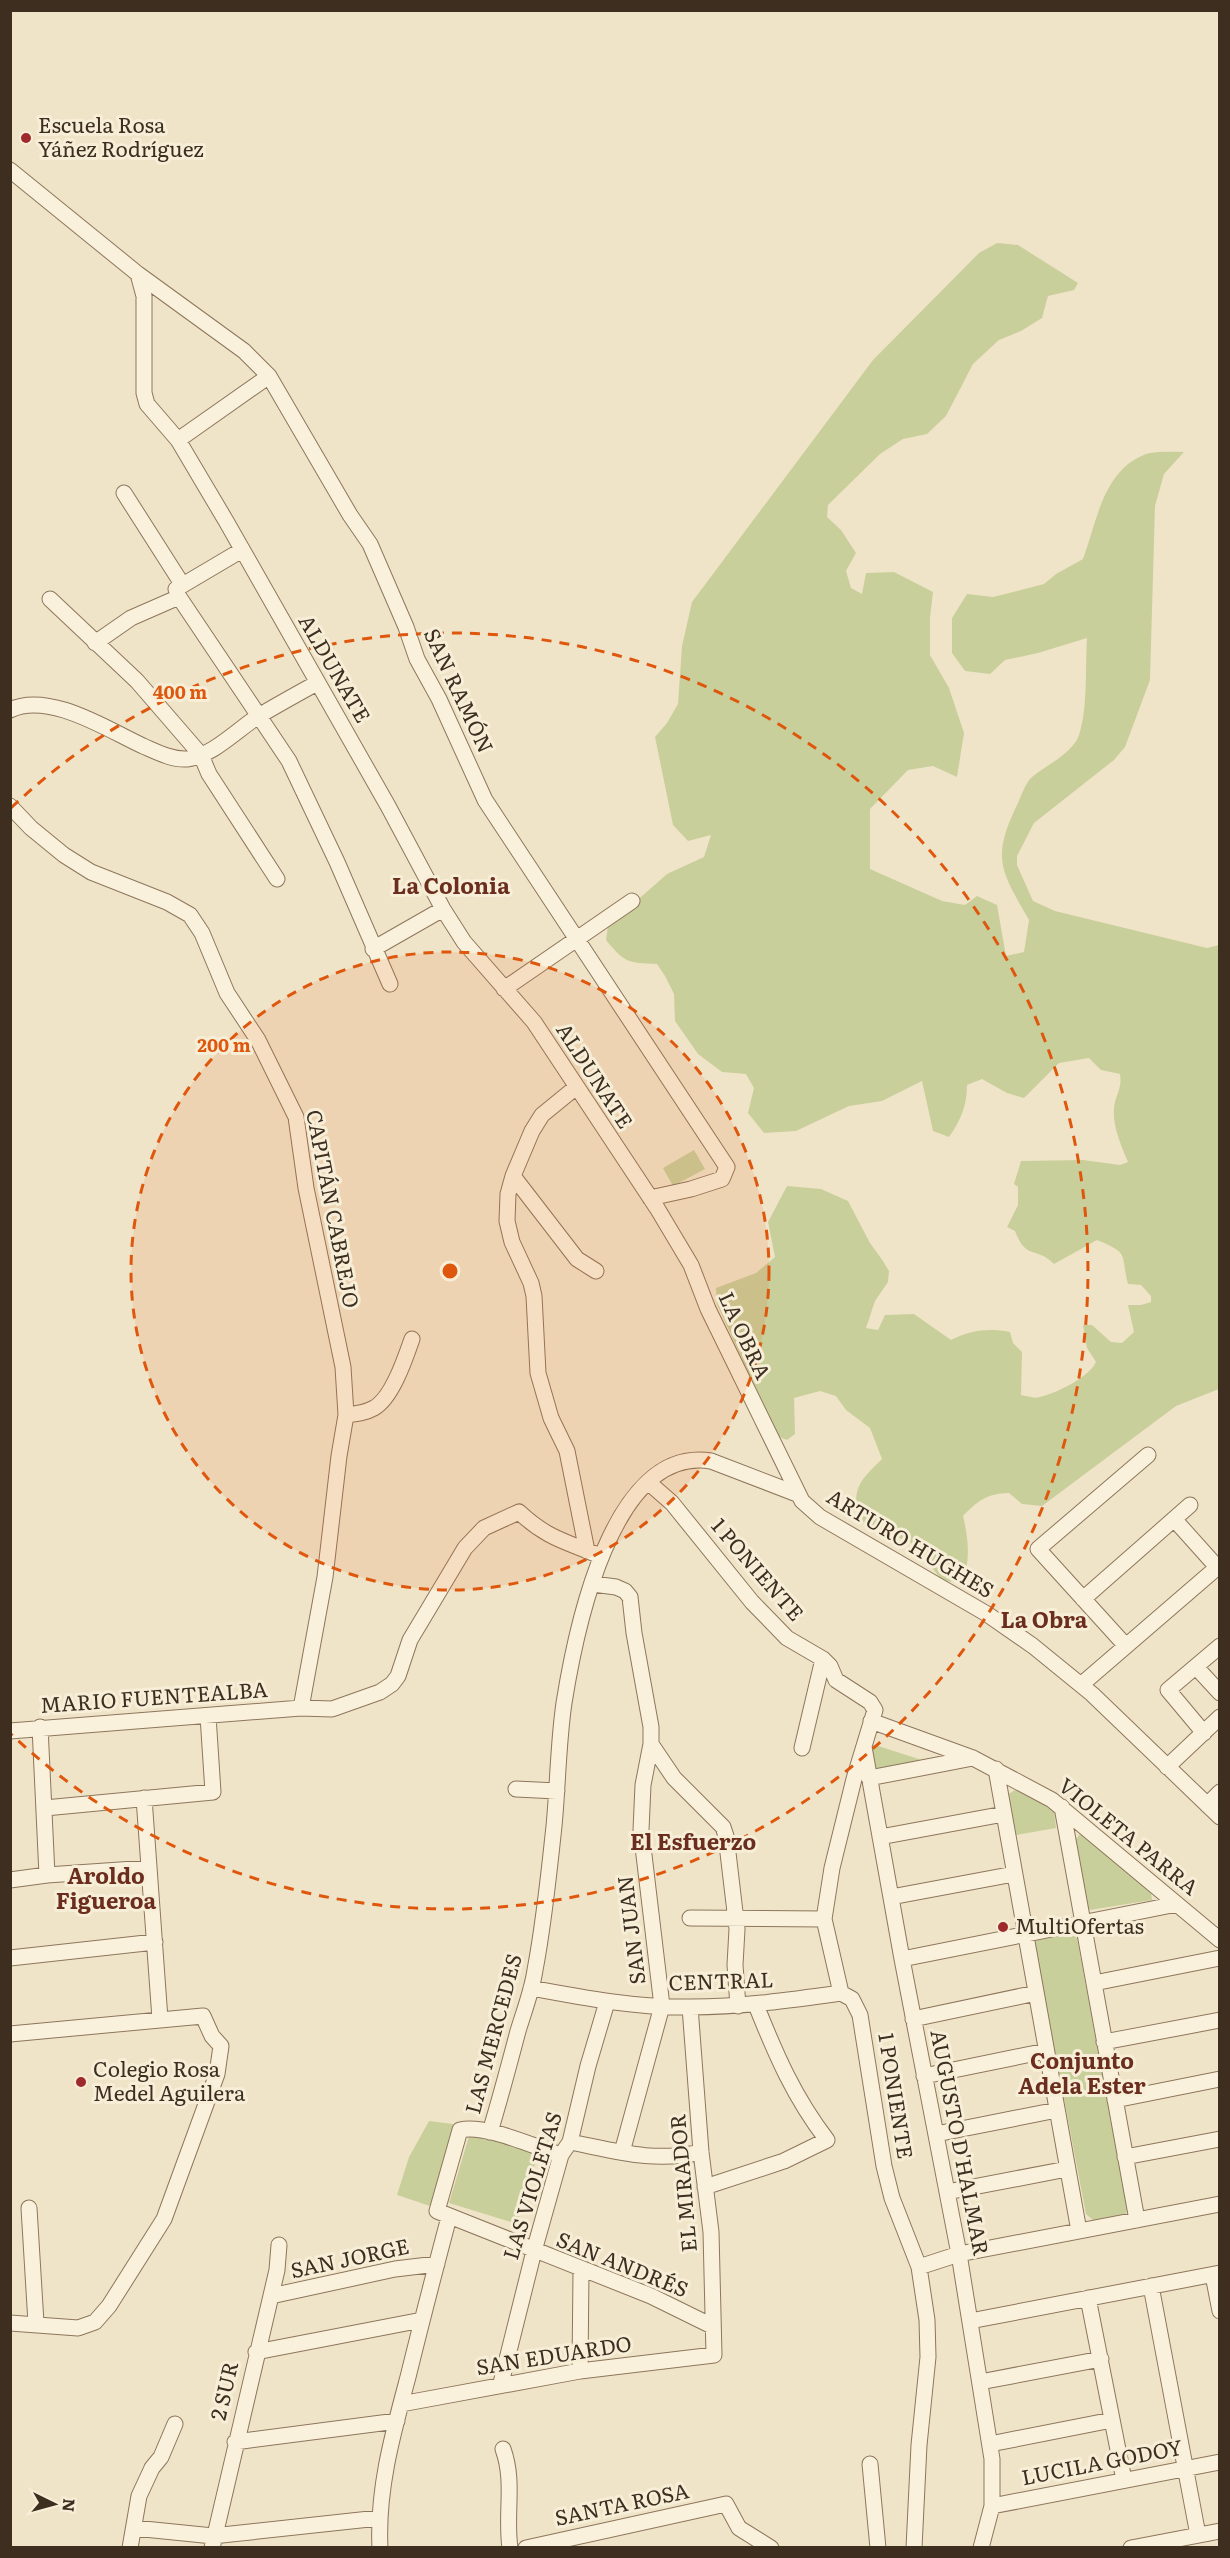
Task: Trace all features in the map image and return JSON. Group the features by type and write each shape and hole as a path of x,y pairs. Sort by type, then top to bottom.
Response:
{"street":[{"path":"10,171 138,274"},
{"name":"SAN RAMÓN","path":"138,274 244,351 269,376 350,515 370,544 406,627 417,659 439,699 485,800 727,1167 722,1179 650,1198"},
{"name":"ALDUNATE","path":"138,274 144,296 144,393 147,404 178,440 388,806 443,909 464,942 534,1022 566,1069 575,1088 650,1198"},
{"path":"178,440 269,376"},
{"path":"124,493 180,591 294,771 337,862 390,984"},
{"path":"95,643 131,618 180,591 242,550"},
{"path":"50,599 136,681 201,756 209,774 277,879"},
{"path":"10,710 37,704 60,708 173,758 186,759 201,756 258,717 317,683"},
{"name":"CAPITÁN CABREJO","path":"10,806 31,828 64,855 91,872 167,902 190,915 202,933 227,993 258,1040 296,1117 306,1188 343,1367 346,1415 325,1577 301,1708"},
{"path":"504,989 632,901"},
{"path":"373,949 443,909"},
{"name":"LAS MERCEDES","path":"449,2217 436,2211 460,2130 468,2128 490,2132 531,1988 557,1791 564,1705 570,1669 593,1584 593,1554 567,1451 551,1418 538,1372 534,1296 531,1283 509,1232 506,1209 513,1176 523,1149 542,1115 575,1088"},
{"path":"513,1176 577,1259 596,1270"},
{"name":"LA OBRA","path":"650,1198 691,1265 713,1320 797,1494"},
{"path":"346,1415 363,1413 376,1407 394,1384 412,1339"},
{"path":"1126,1646 1038,1549 1148,1455"},
{"path":"593,1554 648,1482 660,1472 677,1464 697,1459 732,1468 797,1494"},
{"name":"1 PONIENTE","path":"648,1482 672,1503 701,1536 766,1617 787,1638 823,1659 830,1666 836,1680"},
{"name":"ARTURO HUGHES","path":"797,1494 813,1513 987,1614 1033,1646 1082,1684 1220,1817"},
{"path":"1083,1599 1190,1505"},
{"name":"MARIO FUENTEALBA","path":"10,1731 301,1708 332,1709 380,1692 398,1677 410,1640 465,1548 484,1528 519,1512 536,1528 563,1543 593,1554"},
{"path":"1082,1684 1218,1566 1174,1518"},
{"name":"SAN JUAN","path":"593,1584 616,1587 625,1591 630,1597 648,1709 651,1744 643,1785 641,1830 662,2006 622,2152"},
{"path":"1204,1733 1168,1690 1220,1646"},
{"path":"802,1748 823,1659"},
{"path":"1196,1667 1220,1693"},
{"name":"1 PONIENTE","path":"818,1678 836,1680 870,1702 875,1710 832,1868 824,1919 841,1993 852,1999 860,2015 884,2166 892,2198 919,2267 929,2340 919,2445 914,2547"},
{"path":"45,1808 213,1792 208,1716"},
{"path":"1167,1767 1220,1717"},
{"name":"VIOLETA PARRA","path":"871,1721 973,1758 1042,1793 1062,1807 1220,1940"},
{"path":"40,1727 47,1875"},
{"path":"651,1744 674,1778 723,1827 726,1836 737,1929 735,1973 738,2006"},
{"name":"AUGUSTO D'HALMAR","path":"864,1747 913,2019 959,2254 990,2444 993,2475 992,2506 981,2547"},
{"path":"869,1778 973,1758"},
{"path":"996,1769 1078,2231"},
{"path":"516,1789 557,1791"},
{"path":"1207,1805 1220,1792"},
{"path":"144,1798 160,2019"},
{"path":"1062,1807 1137,2220"},
{"path":"880,1837 1004,1814"},
{"path":"10,1880 47,1875 150,1868"},
{"path":"891,1897 1014,1874"},
{"path":"902,1959 1177,1904"},
{"path":"690,1918 824,1919"},
{"path":"10,1958 155,1942"},
{"path":"1094,1983 1220,1958"},
{"name":"CENTRAL","path":"531,1988 607,2002 690,2007 756,2005 841,1993"},
{"path":"913,2019 1036,1993"},
{"name":"LAS VIOLETAS","path":"501,2383 534,2251 561,2155 570,2142 588,2066 607,2002"},
{"path":"705,2187 784,2161 827,2140 795,2095 778,2061 756,2005"},
{"name":"EL MIRADOR","path":"690,2007 701,2152 711,2232 714,2355"},
{"path":"10,2034 203,2016 212,2036 222,2046 217,2074 164,2219 109,2306 95,2322 78,2328 10,2323"},
{"path":"1104,2042 1220,2020"},
{"path":"924,2076 1046,2051"},
{"path":"1115,2100 1220,2079"},
{"path":"936,2134 1057,2110"},
{"path":"490,2132 561,2155"},
{"path":"1125,2157 1220,2139"},
{"path":"570,2142 663,2158 701,2152"},
{"path":"947,2192 1067,2169"},
{"path":"919,2267 959,2254 1220,2204"},
{"path":"29,2208 36,2324"},
{"path":"380,2547 379,2518 382,2485 449,2217"},
{"name":"SAN ANDRÉS","path":"449,2217 651,2296 712,2326"},
{"name":"2 SUR","path":"213,2542 277,2270 279,2245"},
{"name":"SAN JORGE","path":"271,2296 395,2269 437,2264"},
{"path":"580,2371 581,2270"},
{"path":"970,2321 1216,2274 1220,2311"},
{"path":"1151,2286 1198,2535"},
{"path":"1088,2298 1124,2480"},
{"path":"256,2352 422,2320"},
{"name":"SAN EDUARDO","path":"401,2404 501,2383 714,2355"},
{"path":"980,2382 1101,2359"},
{"path":"990,2444 1113,2420"},
{"path":"235,2442 397,2421"},
{"path":"130,2547 139,2496 152,2468 161,2457 175,2424"},
{"path":"503,2449 509,2467 511,2487 510,2547"},
{"name":"LUCILA GODOY","path":"992,2506 1220,2462"},
{"path":"870,2464 878,2547"},
{"name":"SANTA ROSA","path":"526,2547 726,2504 739,2528 771,2547"},
{"path":"134,2528 213,2542 379,2518"},
{"path":"1131,2547 1150,2546 1220,2530"}],"green space":[{"path":"997,243 1018,245 1078,283 1074,290 1048,296 1042,318 1021,331 999,340 973,364 946,416 927,434 903,439 880,454 828,505 827,517 841,530 856,553 846,571 851,588 862,594 866,573 894,572 933,592 930,655 949,688 964,733 957,777 933,766 908,770 870,809 870,869 942,901 965,905 977,896 997,905 1006,956 1024,952 1029,920 1006,876 1002,852 1004,839 1023,790 1030,780 1071,748 1079,735 1085,700 1087,638 1005,660 990,674 965,671 952,653 952,618 967,594 993,597 1044,584 1056,574 1083,559 1104,498 1120,472 1146,454 1184,452 1164,474 1155,506 1150,680 1125,747 1114,760 1034,823 1017,856 1017,865 1033,901 1055,911 1207,948 1219,945 1219,1389 1176,1406 1042,1506 1022,1504 1009,1493 989,1496 979,1502 963,1516 968,1559 960,1582 943,1581 910,1542 873,1528 858,1518 857,1491 864,1478 882,1459 870,1428 846,1410 836,1396 820,1391 794,1398 795,1434 787,1440 777,1436 717,1304 716,1288 756,1273 775,1257 768,1222 787,1186 821,1189 848,1201 870,1243 889,1271 888,1282 875,1301 866,1328 878,1330 885,1315 914,1314 951,1340 980,1331 1010,1332 1013,1343 1022,1352 1021,1395 1038,1398 1080,1379 1096,1362 1087,1348 1083,1325 1092,1325 1111,1342 1122,1343 1134,1332 1128,1305 1151,1302 1151,1296 1141,1285 1128,1284 1120,1252 1097,1240 1054,1264 1042,1255 1027,1250 1015,1231 1007,1227 1018,1205 1018,1187 1014,1184 1021,1161 1083,1160 1120,1165 1128,1162 1117,1133 1114,1117 1120,1074 1101,1070 1089,1058 1059,1063 1024,1098 1007,1093 982,1079 967,1085 962,1112 949,1137 933,1131 922,1081 882,1101 849,1106 796,1131 764,1133 748,1113 754,1088 746,1074 722,1072 698,1054 675,1021 674,994 657,964 627,960 617,953 606,940 608,926 667,874 704,857 711,835 688,841 673,825 655,737 667,723 678,704 682,646 692,602 873,360 979,253"},
{"path":"694,1150 705,1169 673,1186 663,1168"},
{"path":"872,1744 931,1763 871,1772 869,1750"},
{"path":"1015,1790 1054,1810 1056,1828 1016,1835 1013,1821 1011,1821 1007,1795"},
{"path":"1080,1834 1151,1892 1152,1900 1090,1910 1075,1840"},
{"path":"1071,1934 1077,1938 1127,2209 1126,2214 1093,2220 1086,2214 1034,1941"},
{"path":"429,2121 453,2124 455,2130 433,2207 397,2195 409,2157"},
{"path":"470,2133 538,2154 517,2224 449,2203"}],"place":[{"name":"Escuela Rosa Yáñez Rodríguez","path":"26,138"},
{"name":"MultiOfertas","path":"1003,1927"},
{"name":"Colegio Rosa Medel Aguilera","path":"81,2082"}],"district":[{"name":"La Colonia","path":"451,886"},
{"name":"La Obra","path":"1044,1620"},
{"name":"El Esfuerzo","path":"693,1842"},
{"name":"Aroldo Figueroa","path":"106,1889"},
{"name":"Conjunto Adela Ester","path":"1082,2074"}]}
